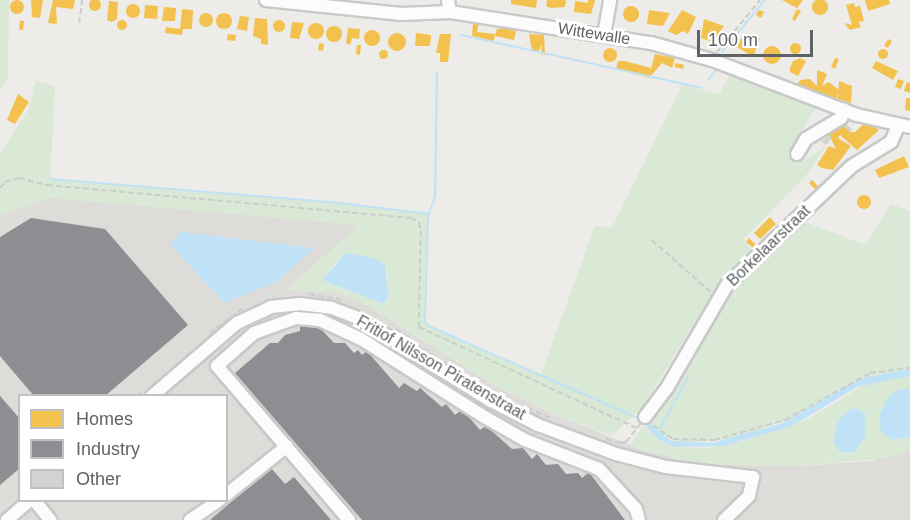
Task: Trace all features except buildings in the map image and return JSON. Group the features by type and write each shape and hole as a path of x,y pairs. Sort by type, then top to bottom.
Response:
{"street":[{"name":"Wittewalle","path":"266,0 401,14 449,6 604,35 712,60 844,110 904,126"},
{"path":"604,35 610,0"},
{"path":"797,154 806,139 841,118 844,110"},
{"name":"Borkelaarstraat","path":"645,417 668,386 718,299 744,268 852,166 891,142 904,126"},
{"name":"Fritiof Nilsson Piratenstraat","path":"154,394 237,322 271,307 300,304 332,308 358,318 491,401 557,432 666,467 753,477 749,496 724,520"},
{"path":"349,520 217,366 254,333 296,318 320,320 361,339 516,435 599,469 636,509 639,520"},
{"path":"228,493 287,446"},
{"path":"7,520 31,502"},
{"path":"33,502 44,518"},
{"path":"190,520 218,502"}],"path":[{"path":"79,23 82,0"},
{"path":"712,60 760,0"},
{"path":"0,188 4,182 19,178 47,185 411,218 419,222 421,231 419,327 637,428"},
{"path":"652,240 718,299"},
{"path":"619,443 626,442 645,417 666,437 714,440 802,412 870,373 910,368"}],"shaded area":[{"path":"48,197 359,225 287,290 336,292 365,304 499,388 545,410 638,448 681,460 799,466 872,461 910,450 910,520 0,520 0,216"}],"green space":[{"path":"0,0 9,0 8,77 0,90"},
{"path":"732,71 817,106 788,153 802,162 826,146 805,177 743,240 755,253 710,297 644,405 612,436 545,410 499,388 365,304 336,292 286,290 359,225 48,198 0,216 0,154 29,108 36,81 55,86 50,179 339,203 429,214 425,321 429,327 541,374 595,226 612,228 682,85 719,94","holes":["335,263 388,270 384,304 322,280"]},
{"path":"891,204 910,211 910,369 859,379 802,415 730,439 681,443 657,433 648,422 674,386 731,286 798,223 805,222 866,245"},
{"path":"910,376 910,389 900,389 881,408 893,440 910,437 910,450 888,458 799,466 722,465 681,460 630,445 644,425 659,440 675,447 709,448 740,442 806,420 868,383"}],"water":[{"path":"181,232 314,248 276,282 224,303 170,244"},
{"path":"346,253 377,259 385,265 388,295 384,304 322,280"},
{"path":"910,369 910,376 857,387 792,426 724,446 675,447 659,440 646,426 648,422 671,441 712,443 783,423 859,379"},
{"path":"900,389 910,389 910,437 893,440 881,432 879,415 888,397"},
{"path":"853,408 865,413 865,437 855,452 840,452 834,443 835,429 841,417"}],"waterway":[{"path":"722,52 765,0"},
{"path":"461,35 702,88"},
{"path":"708,80 717,69"},
{"path":"437,72 435,197 428,215 425,321 429,326 640,419"},
{"path":"50,179 339,203 429,214"},
{"path":"660,428 688,377"}]}
